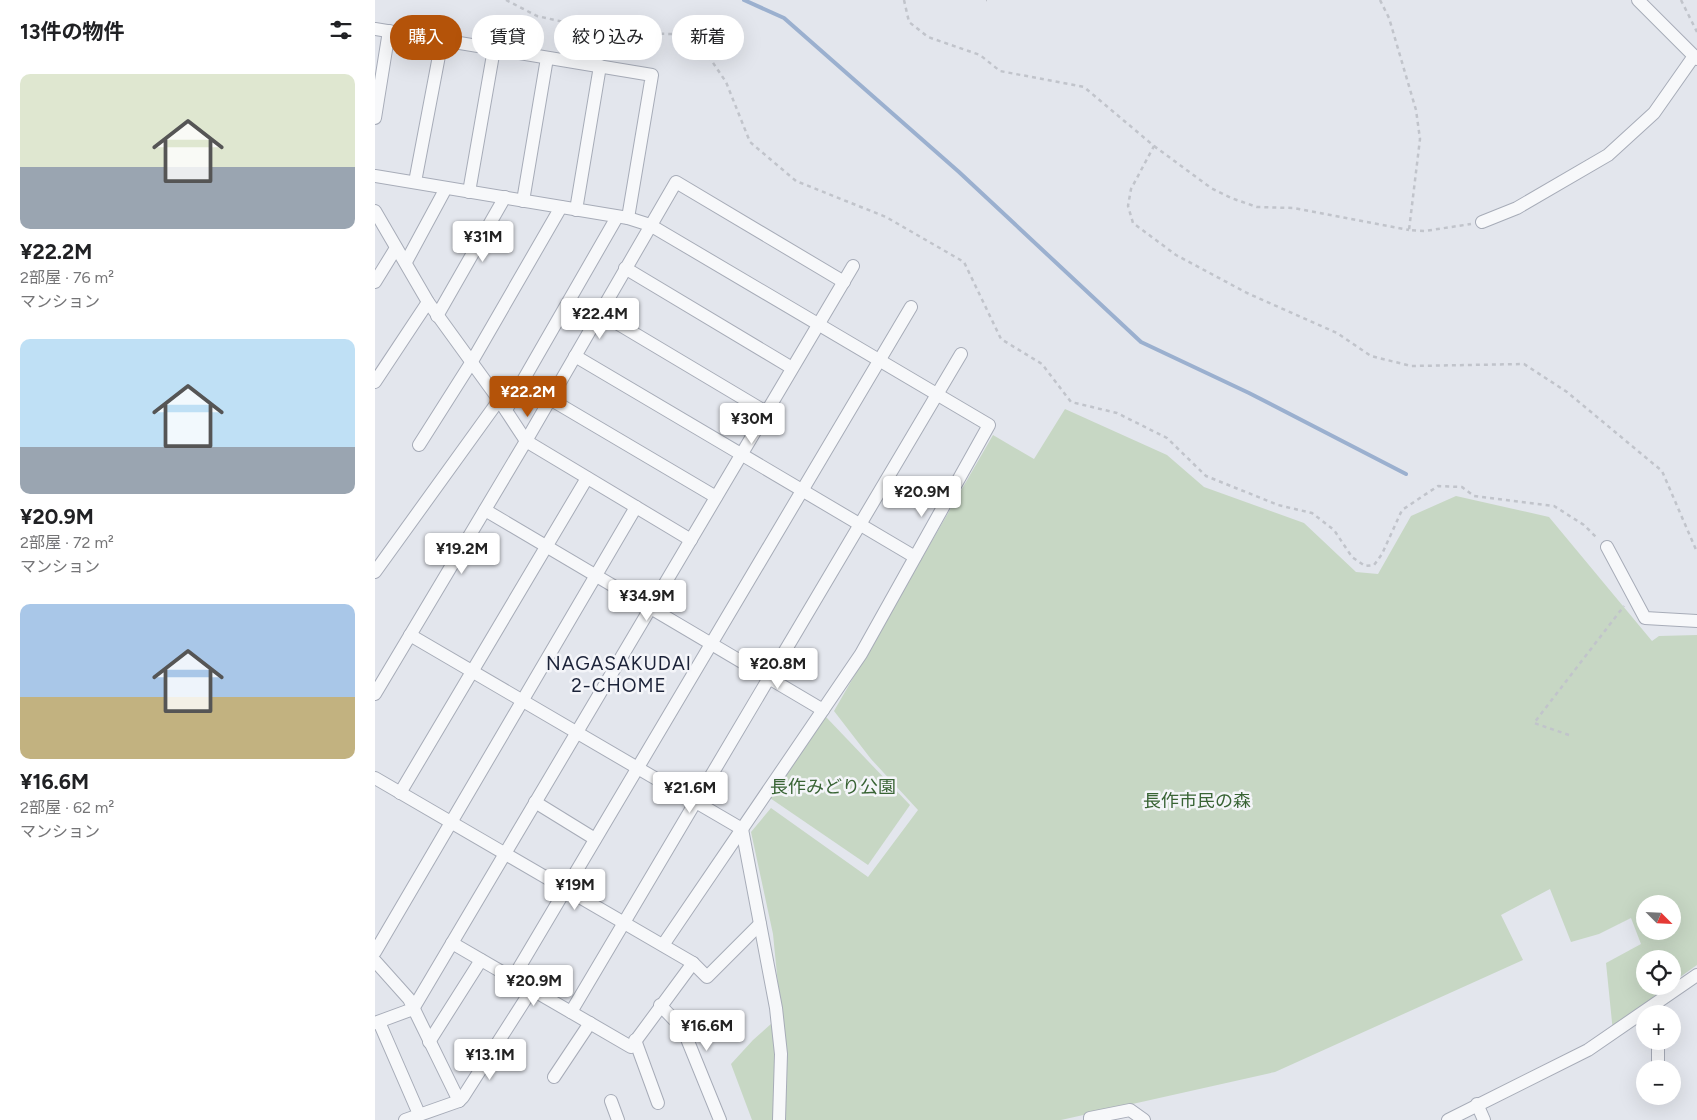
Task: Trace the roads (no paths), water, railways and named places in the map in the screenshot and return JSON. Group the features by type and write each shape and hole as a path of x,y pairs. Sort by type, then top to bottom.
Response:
{"street":[{"path":"1482,222 1517,208 1608,155 1654,113 1695,57 1638,0"},
{"path":"375,29 389,31 375,118"},
{"path":"375,572 503,405 623,218 652,75 544,57"},
{"path":"523,201 547,58"},
{"path":"415,182 437,60"},
{"path":"469,192 492,60"},
{"path":"576,210 600,66"},
{"path":"375,176 623,218 650,225 989,425 861,654 663,946"},
{"path":"375,694 526,441 676,182 844,282"},
{"path":"406,262 447,188"},
{"path":"437,316 505,198"},
{"path":"419,445 471,363 561,207"},
{"path":"375,211 437,316 503,405 526,441 691,540"},
{"path":"375,282 396,248"},
{"path":"419,1114 377,1022 413,1008 853,266"},
{"path":"625,268 792,368"},
{"path":"375,382 428,302"},
{"path":"513,978 911,307"},
{"path":"600,313 766,412"},
{"path":"571,1012 961,354"},
{"path":"575,356 915,557"},
{"path":"550,399 716,497"},
{"path":"401,793 587,478"},
{"path":"375,952 636,507"},
{"path":"485,510 823,710"},
{"path":"1607,547 1645,618 1697,621"},
{"path":"410,635 742,829 776,1008 781,1054 779,1120"},
{"path":"375,778 693,963 707,977 760,924"},
{"path":"535,802 595,839"},
{"path":"452,943 631,1047 660,1005 693,963"},
{"path":"429,1042 481,960"},
{"path":"375,961 409,999 459,1101"},
{"path":"1661,1005 1697,975"},
{"path":"405,1120 463,1098 532,990"},
{"path":"660,1005 683,1029 720,1120"},
{"path":"1447,1120 1588,1050 1636,1021"},
{"path":"553,1077 590,1023"},
{"path":"635,1040 658,1103"},
{"path":"611,1101 618,1120"},
{"path":"1477,1104 1484,1120"},
{"path":"1090,1120 1090,1118 1130,1110 1144,1118 1144,1120"}],"waterway":[{"path":"744,0 784,18 959,172 1141,342 1249,393 1406,474"}],"district":[{"name":"NAGASAKUDAI 2-CHOME","path":"619,674"}],"park label":[{"name":"長作みどり公園","path":"833,787"},
{"name":"長作市民の森","path":"1197,801"}]}
